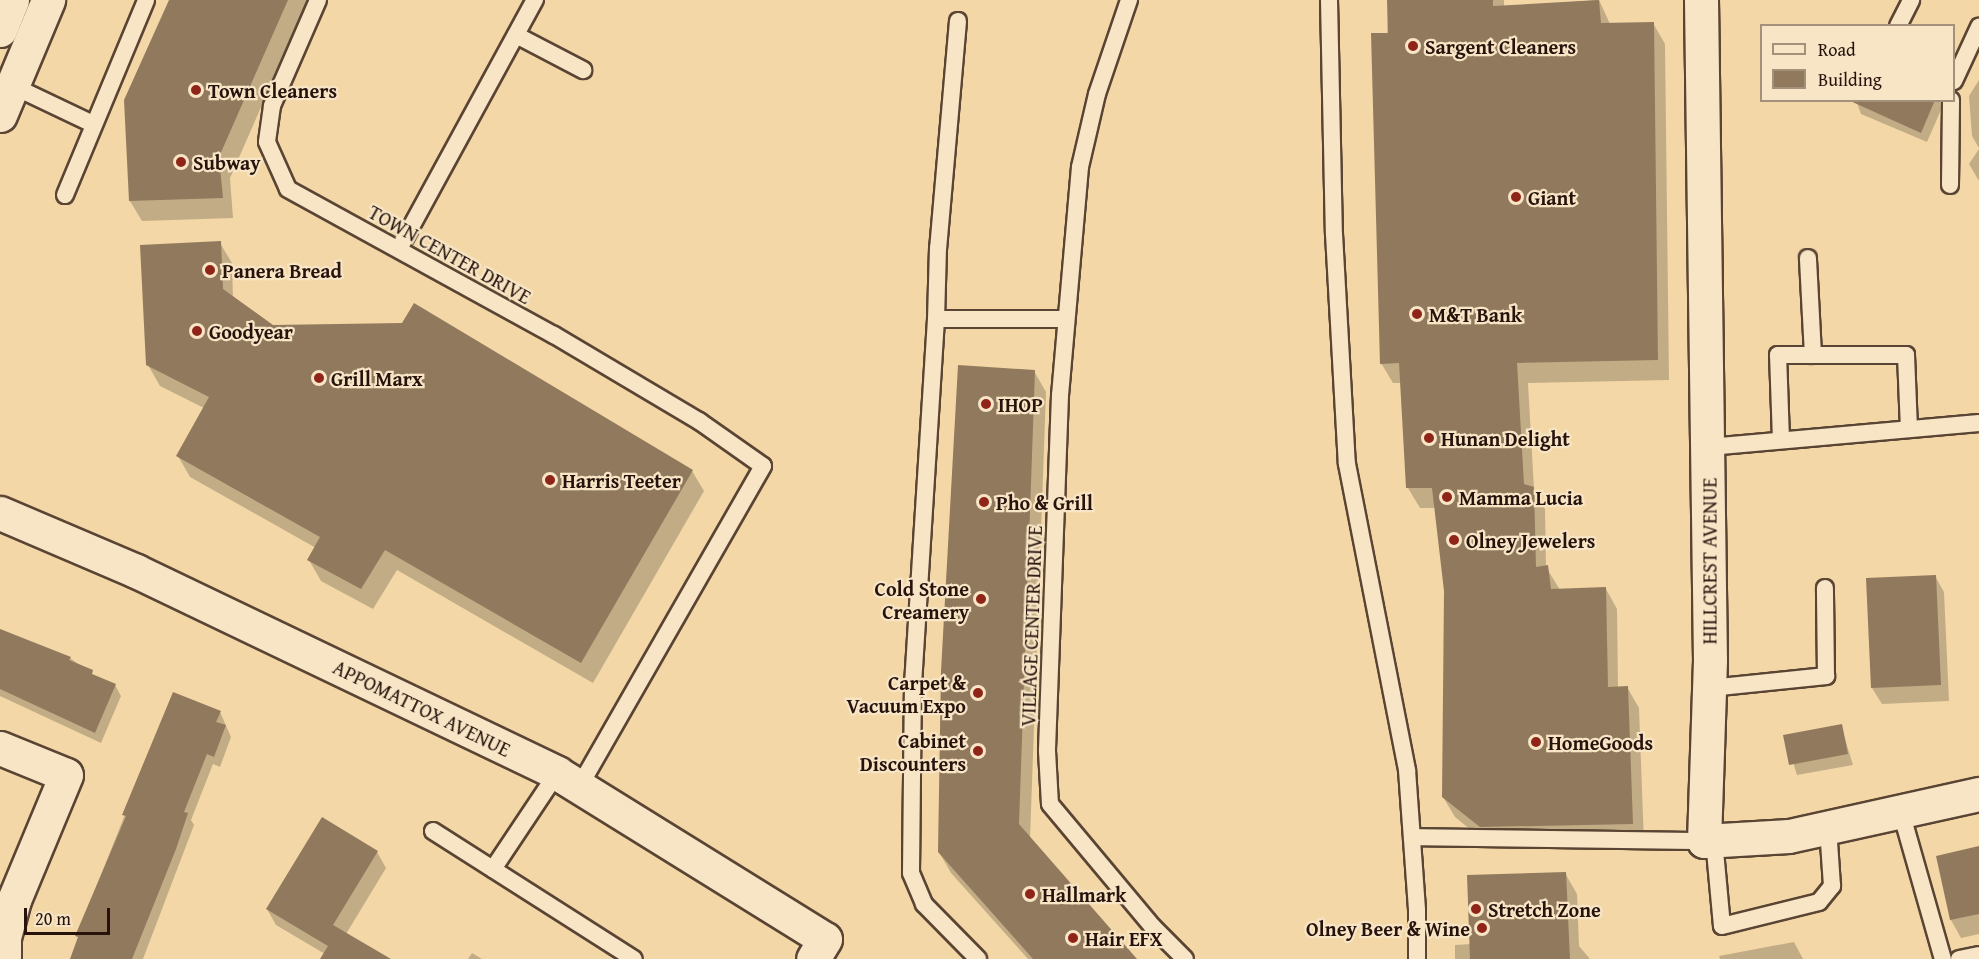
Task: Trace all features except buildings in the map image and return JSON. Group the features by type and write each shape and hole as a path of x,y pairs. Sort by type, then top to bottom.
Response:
{"street":[{"path":"0,30 12,0"},
{"path":"0,115 6,83 48,0"},
{"name":"HILLCREST AVENUE","path":"1701,0 1709,447 1709,840"},
{"name":"APPOMATTOX AVENUE","path":"0,513 136,571 568,780 819,949"},
{"path":"0,748 66,775 14,900 4,938 4,959"},
{"path":"1709,840 1762,840 1828,828 1979,794"}],"lane":[{"path":"65,195 146,0"},
{"name":"TOWN CENTER DRIVE","path":"318,0 272,106 267,142 288,189 626,377 763,466 568,780"},
{"path":"399,249 535,0"},
{"name":"VILLAGE CENTER DRIVE","path":"1129,0 1097,94 1080,167 1066,319 1047,750 1050,804 1153,927 1185,959"},
{"path":"1329,0 1335,254 1347,464 1407,770 1417,959"},
{"path":"1899,24 1911,0"},
{"path":"958,21 939,237 913,681 911,873 924,904 978,959"},
{"path":"1955,77 1979,27"},
{"path":"516,35 583,70"},
{"path":"6,83 93,124"},
{"path":"1950,185 1951,102"},
{"path":"1808,258 1813,355"},
{"path":"936,319 1066,319"},
{"path":"1781,440 1778,355 1906,355 1910,429"},
{"path":"1709,447 1979,423"},
{"path":"1710,688 1826,676 1825,588"},
{"path":"493,869 568,780"},
{"path":"1901,812 1943,959"},
{"path":"1412,837 1709,840 1722,926 1819,902 1832,886 1828,828"},
{"path":"433,831 634,959"},
{"path":"1959,959 1979,955"}],"place":[{"name":"Sargent Cleaners","path":"1413,46"},
{"name":"Town Cleaners","path":"196,90"},
{"name":"Subway","path":"181,162"},
{"name":"Giant","path":"1516,197"},
{"name":"Panera Bread","path":"210,270"},
{"name":"M&T Bank","path":"1417,314"},
{"name":"Goodyear","path":"197,331"},
{"name":"Grill Marx","path":"319,378"},
{"name":"IHOP","path":"986,404"},
{"name":"Hunan Delight","path":"1429,438"},
{"name":"Harris Teeter","path":"550,480"},
{"name":"Mamma Lucia","path":"1447,497"},
{"name":"Pho & Grill","path":"984,502"},
{"name":"Olney Jewelers","path":"1454,540"},
{"name":"Cold Stone Creamery","path":"981,599"},
{"name":"Carpet & Vacuum Expo","path":"978,693"},
{"name":"HomeGoods","path":"1536,742"},
{"name":"Cabinet Discounters","path":"978,751"},
{"name":"Hallmark","path":"1030,894"},
{"name":"Stretch Zone","path":"1476,909"},
{"name":"Olney Beer & Wine","path":"1482,928"},
{"name":"Hair EFX","path":"1073,938"}]}
